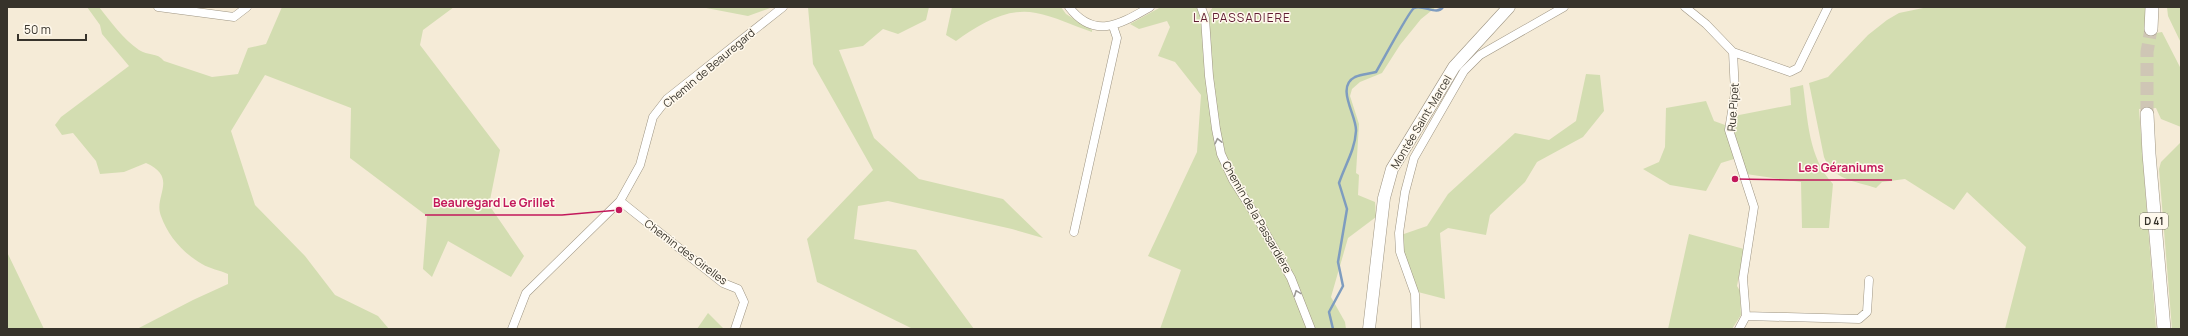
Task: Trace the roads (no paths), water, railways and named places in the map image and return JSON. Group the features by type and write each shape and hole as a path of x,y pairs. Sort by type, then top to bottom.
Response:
{"main road":[{"name":"Montée Saint-Marcel","path":"1369,329 1387,184 1401,153 1459,69 1509,7"},
{"path":"2151,29 2152,7"},
{"name":"D 41","path":"2147,114 2164,329"}],"street":[{"path":"158,7 234,17 247,7"},
{"name":"Chemin de Beauregard","path":"512,329 526,293 620,201 640,166 654,117 667,99 783,7"},
{"path":"1069,7 1087,21 1113,26 1150,7"},
{"path":"1416,329 1415,294 1400,252 1400,233 1405,192 1414,158 1459,69 1480,55 1564,7"},
{"path":"1685,7 1706,24 1733,52 1790,72 1798,68 1828,7"},
{"name":"Chemin de la Passardière","path":"1202,9 1212,99 1221,154 1233,180 1256,216 1291,278 1310,329"},
{"path":"1074,232 1117,38 1113,26"},
{"name":"Rue Pipet","path":"1733,52 1735,93 1729,130 1754,207 1743,278 1745,318 1748,329"},
{"name":"Chemin des Girelles","path":"620,201 723,282 738,289 744,302 735,329"},
{"path":"1738,329 1745,318 1859,319 1867,312 1869,280"}],"waterway":[{"path":"1333,329 1329,312 1343,286 1338,262 1347,209 1339,183 1352,151 1356,131 1348,102 1347,88 1349,82 1360,75 1376,72 1401,27 1414,8 1421,7 1437,10 1443,7"}],"tunnel":[{"path":"2147,114 2147,52 2151,29"}],"place":[{"name":"Les Géraniums","path":"1735,179"},
{"name":"Beauregard Le Grillet","path":"619,210"}],"district":[{"name":"LA PASSADIERE","path":"1242,18"}]}
